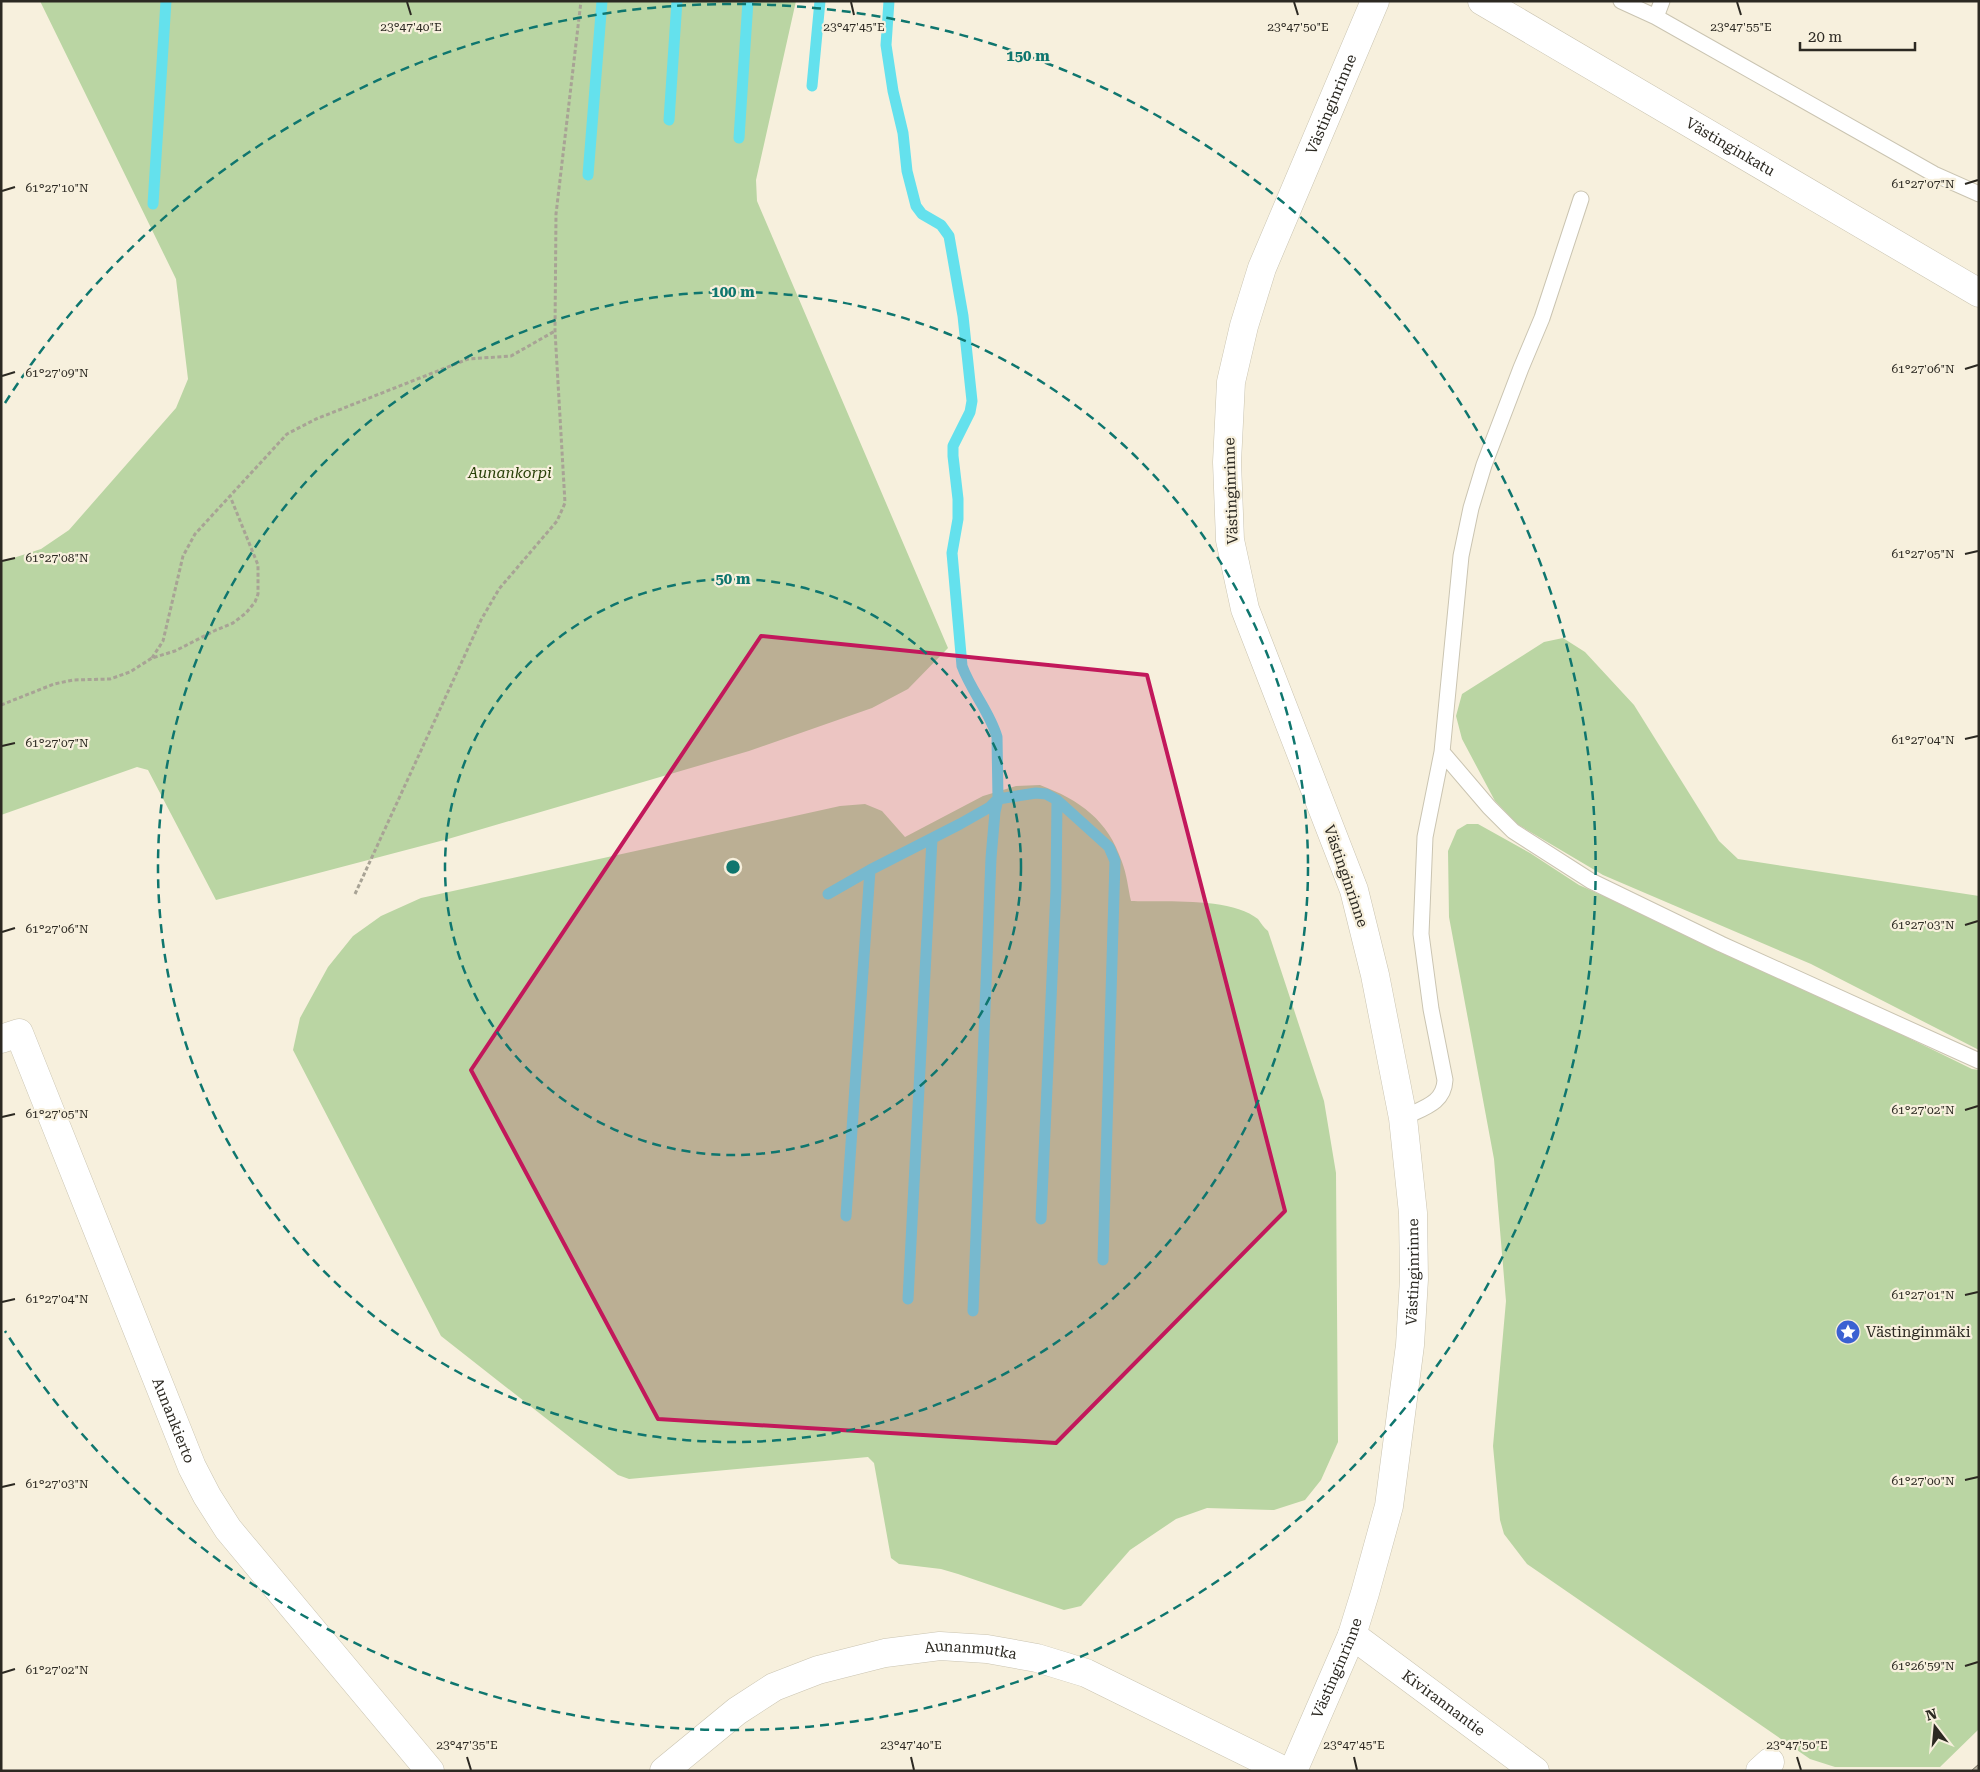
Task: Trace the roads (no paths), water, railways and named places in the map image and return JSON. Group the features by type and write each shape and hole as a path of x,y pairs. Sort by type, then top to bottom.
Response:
{"street":[{"name":"Västinginrinne","path":"1293,1771 1352,1635 1366,1593 1389,1506 1410,1345 1414,1279 1413,1213 1403,1118 1376,975 1354,890 1245,608 1230,540 1227,462 1231,382 1244,326 1262,268 1375,1"},
{"name":"Västinginkatu","path":"1482,1 1979,292"},
{"name":"Aunankierto","path":"1,1039 19,1033 192,1467 207,1496 228,1529 430,1771"},
{"name":"Kivirannantie","path":"1352,1635 1535,1771"},
{"name":"Aunanmutka","path":"664,1771 737,1711 774,1687 818,1670 885,1653 940,1646 987,1649 1037,1658 1086,1673 1285,1771"}],"lane":[{"path":"1621,1 1656,17 1934,174 1979,194"},
{"path":"1656,17 1662,1"},
{"path":"1403,1118 1438,1100 1444,1091 1445,1080 1431,1009 1421,934 1425,837 1442,752 1461,556 1471,508 1484,465 1542,318 1581,199"},
{"path":"1442,752 1489,807 1513,831 1591,881 1730,948 1979,1061"}],"waterway":[{"path":"153,204 166,1"},
{"path":"588,175 602,1"},
{"path":"669,120 677,1"},
{"path":"739,138 748,1"},
{"path":"812,86 820,1"},
{"path":"889,1 886,45 893,91 903,133 907,171 916,206 922,214 941,225 949,236 963,316 972,401 970,412 953,446 958,519 952,553 962,666 990,719 997,737 998,799 991,858 973,1311"},
{"path":"828,894 870,870 960,824 990,807 998,799 1036,793 1046,794 1057,800 1109,847 1115,861 1103,1260"},
{"path":"1041,1219 1056,890 1057,800"},
{"path":"908,1299 932,839"},
{"path":"846,1216 870,870"}],"place":[{"name":"Västinginmäki","path":"1848,1332"}],"park label":[{"name":"Aunankorpi","path":"510,473"}]}
